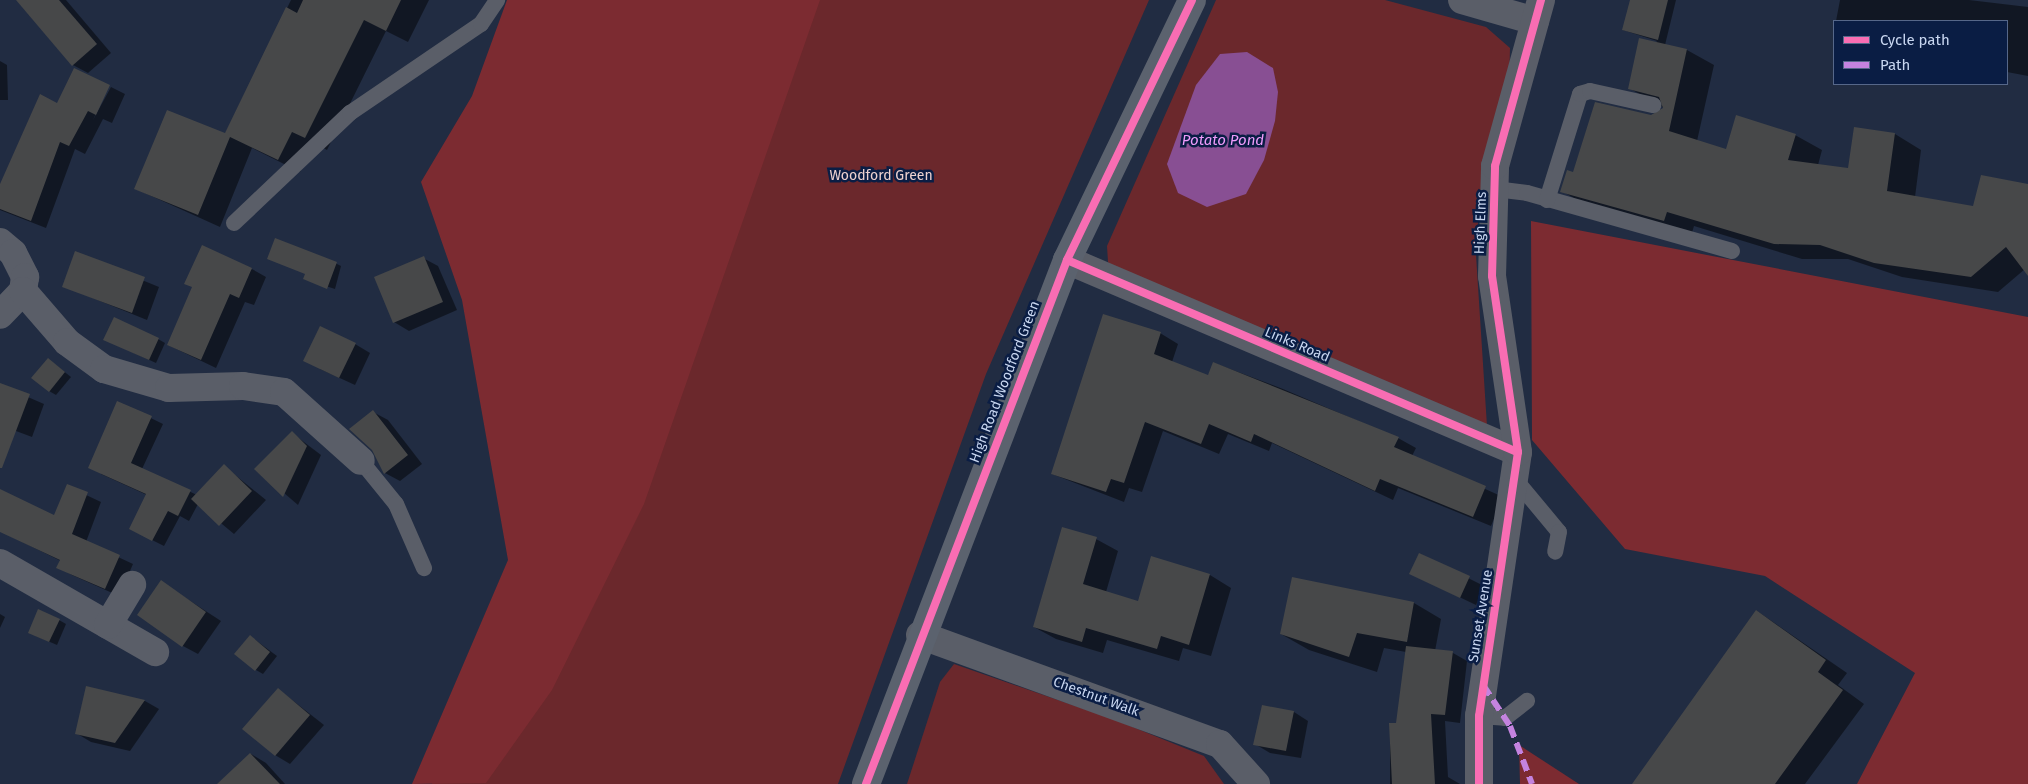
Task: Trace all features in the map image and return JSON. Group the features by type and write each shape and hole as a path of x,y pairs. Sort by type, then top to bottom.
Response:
{"main road":[{"name":"High Road Woodford Green","path":"866,784 920,635 1067,260 1192,0"}],"street":[{"name":"High Elms","path":"1462,0 1538,10 1495,166 1492,276 1516,465"},
{"path":"0,242 13,253 25,277 23,291 0,315"},
{"name":"Links Road","path":"1067,260 1516,465"},
{"path":"23,291 66,342 104,369 169,388 243,386 284,392 361,461"},
{"name":"Sunset Avenue","path":"1479,784 1479,716 1516,465"},
{"path":"0,563 155,652"},
{"path":"108,626 132,585"},
{"name":"Chestnut Walk","path":"920,635 1220,744 1256,784"}],"lane":[{"path":"234,223 350,113 481,24 497,0"},
{"path":"1547,200 1580,94 1590,91 1653,105"},
{"path":"1495,190 1547,200 1732,251"},
{"path":"361,461 396,504 424,568"},
{"path":"1516,465 1559,532 1555,552"},
{"path":"1479,716 1505,718 1527,700"}],"green space":[{"name":"Woodford Green","path":"765,0 1149,0 986,374 838,784 432,784"},
{"path":"1216,0 1385,0 1486,27 1510,48 1509,91 1480,192 1476,255 1487,426 1116,272 1108,262 1107,246"},
{"path":"954,664 1113,719 1204,756 1224,784 907,784 940,682"}],"shaded area":[{"path":"507,0 820,0 644,504 552,690 486,783 412,784 508,560 462,300 421,182 472,96"},
{"path":"1531,221 2028,317 2028,784 1857,784 1915,673 1765,576 1625,549 1532,440"},
{"path":"1519,745 1579,784 1520,784"}],"water":[{"name":"Potato Pond","path":"1247,52 1273,68 1278,92 1275,121 1264,160 1246,194 1207,207 1178,193 1167,164 1196,85 1220,54"}],"building":[{"path":"16,0 59,0 97,44 72,66"},
{"path":"303,0 401,0 386,31 364,20 305,138 292,132 278,160 230,137 198,215 134,189 167,110 225,133 286,7 297,13"},
{"path":"1630,0 1668,0 1658,40 1622,30"},
{"path":"1639,38 1687,49 1669,131 1726,149 1736,115 1796,134 1788,160 1848,168 1854,127 1895,133 1887,191 1973,206 1981,175 2028,184 2028,276 2006,247 1971,277 1874,263 1820,245 1774,244 1667,212 1664,221 1560,192 1567,170 1573,172 1595,102 1651,115 1663,108 1659,97 1628,89"},
{"path":"74,68 110,85 96,115 88,111 69,146 60,142 31,221 0,209 0,184 40,94 57,103"},
{"path":"275,238 337,262 327,289 303,279 305,274 267,259"},
{"path":"202,245 252,268 239,298 230,294 201,360 167,345 192,287 184,284"},
{"path":"75,251 145,277 132,313 62,287"},
{"path":"424,256 443,302 393,323 374,277"},
{"path":"1103,314 1161,332 1154,354 1208,375 1213,362 1399,437 1394,447 1486,486 1473,517 1380,479 1375,491 1254,434 1251,442 1209,424 1201,444 1145,422 1124,483 1111,479 1106,492 1051,474"},
{"path":"114,317 159,338 149,360 103,340"},
{"path":"320,326 356,343 339,378 303,361"},
{"path":"48,358 65,372 49,392 31,378"},
{"path":"0,383 30,394 2,468 0,468"},
{"path":"117,401 152,416 131,463 191,490 178,516 168,511 152,541 129,529 146,494 88,468"},
{"path":"373,410 408,455 384,474 372,450 349,429"},
{"path":"292,431 307,446 283,497 254,469"},
{"path":"224,464 252,491 219,526 191,499"},
{"path":"67,484 88,492 72,534 120,555 105,589 56,568 60,560 0,532 0,489 54,515"},
{"path":"1062,527 1097,537 1083,584 1138,601 1151,556 1210,574 1189,645 1161,636 1157,649 1086,628 1082,642 1033,627"},
{"path":"1419,553 1470,576 1460,598 1409,574"},
{"path":"1292,577 1414,602 1407,642 1357,633 1349,657 1280,634"},
{"path":"161,580 206,612 182,647 137,615"},
{"path":"38,609 60,619 49,642 28,633"},
{"path":"1756,610 1826,660 1818,672 1843,690 1775,784 1632,784"},
{"path":"250,635 270,652 255,671 234,654"},
{"path":"1406,646 1453,651 1445,715 1431,714 1435,784 1392,784 1389,723 1396,723"},
{"path":"86,686 145,700 115,743 75,734"},
{"path":"278,688 310,715 275,756 242,729"},
{"path":"1262,705 1294,711 1286,751 1253,745"},
{"path":"250,753 280,784 217,784"}],"marked path":[{"path":"1483,685 1510,726 1532,784"}],"cycle path":[{"path":"866,784 1067,260 1192,0"},
{"path":"1479,784 1479,716 1518,452 1492,276 1495,166 1541,0"},
{"path":"1067,260 1518,452"}]}
